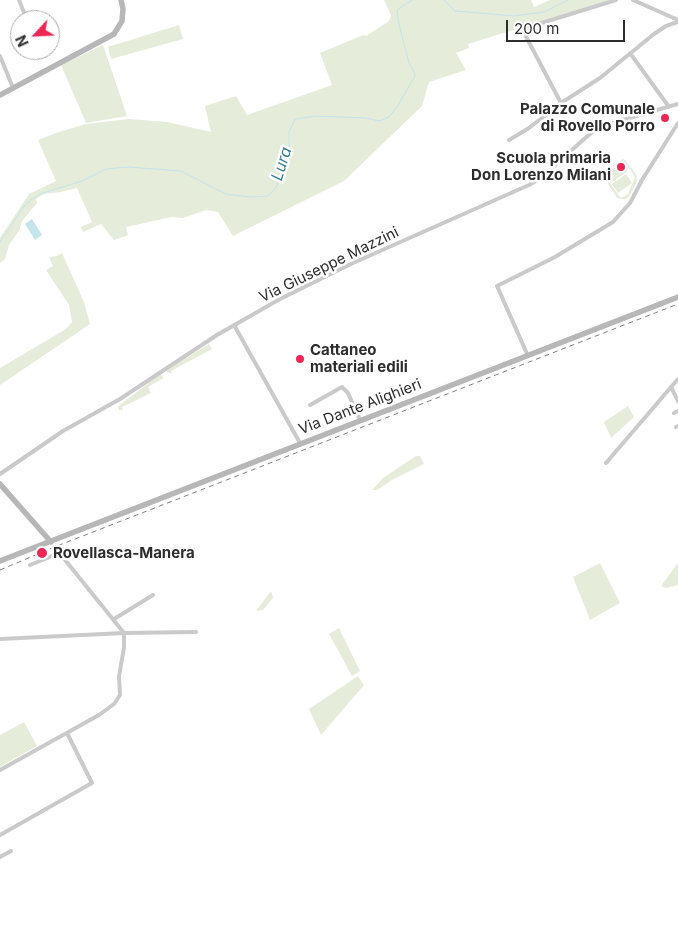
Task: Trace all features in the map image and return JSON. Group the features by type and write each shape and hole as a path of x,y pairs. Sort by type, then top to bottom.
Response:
{"street":[{"path":"0,95 114,34 123,18 121,0"},
{"path":"561,103 522,28 616,0"},
{"path":"633,0 678,21"},
{"path":"509,140 600,78 666,26 678,21"},
{"path":"630,53 669,107"},
{"path":"0,56 13,88"},
{"name":"Via Giuseppe Mazzini","path":"0,474 63,431 120,399 234,325 301,288 529,185 541,178 599,127 678,104"},
{"path":"528,356 497,286 555,256 613,222 630,203 642,180 675,132 678,123"},
{"name":"Via Dante Alighieri","path":"0,561 678,297"},
{"path":"234,325 300,444"},
{"path":"606,463 678,379"},
{"path":"310,405 342,387 348,393 360,420"},
{"path":"671,387 678,401"},
{"path":"0,484 51,542"},
{"path":"0,770 105,711 120,695 119,676 124,648 124,633 58,551 30,565"},
{"path":"114,619 153,595"},
{"path":"0,639 124,633 196,632"},
{"path":"0,836 92,783 68,733"},
{"path":"0,857 11,851"}],"green space":[{"path":"384,0 531,0 534,7 550,0 610,0 468,44 469,48 456,53 466,70 429,82 422,106 344,181 233,236 218,212 206,210 183,218 172,217 126,227 128,235 114,240 101,224 83,232 81,227 92,222 77,188 44,194 36,199 37,203 22,221 19,231 9,245 5,259 0,263 0,238 29,194 56,181 38,140 86,124 129,119 167,122 211,132 205,106 236,96 247,115 332,85 320,53 363,35 366,36 389,21 391,15"},
{"path":"179,25 183,39 111,59 108,47"},
{"path":"103,45 127,116 86,123 61,65"},
{"path":"623,159 636,174 637,181 626,199 617,198 602,174 604,171","holes":["620,161 624,161 635,177 628,194 621,198 604,174"]},
{"path":"622,162 628,171 611,183 605,175"},
{"path":"626,174 632,183 618,193 612,184"},
{"path":"62,253 84,302 90,324 0,385 0,368 66,329 72,322 69,305 46,270 53,266 49,257"},
{"path":"209,344 212,349 171,371 172,374 167,372 167,370"},
{"path":"160,374 164,378 148,387 151,393 122,407 123,410 119,410 118,407 120,405"},
{"path":"628,406 634,417 611,438 604,422"},
{"path":"416,456 420,456 424,464 377,490 372,490 383,478"},
{"path":"600,563 620,603 590,620 573,577"},
{"path":"678,563 678,585 666,588 661,586"},
{"path":"271,591 273,598 263,610 256,611"},
{"path":"339,628 360,671 352,676 329,634"},
{"path":"358,676 364,685 321,735 309,709"},
{"path":"24,722 37,746 0,767 0,735"}],"water":[{"path":"32,219 42,235 35,240 25,224"}],"waterway":[{"name":"Lura","path":"0,242 25,205 32,199 40,194 82,181 106,169 129,167 181,171 226,194 251,197 268,196 277,186 279,172 289,146 289,132 295,119 316,116 365,118 380,121 389,117 397,107 415,76 409,63 397,10 412,0"},
{"name":"Lura","path":"444,0 455,11 514,16 544,12 568,0"}],"railway":[{"path":"0,570 678,304"}],"place":[{"name":"Palazzo Comunale di Rovello Porro","path":"665,118"},
{"name":"Scuola primaria Don Lorenzo Milani","path":"621,167"},
{"name":"Cattaneo materiali edili","path":"300,359"},
{"name":"Rovellasca-Manera","path":"42,553"}]}
